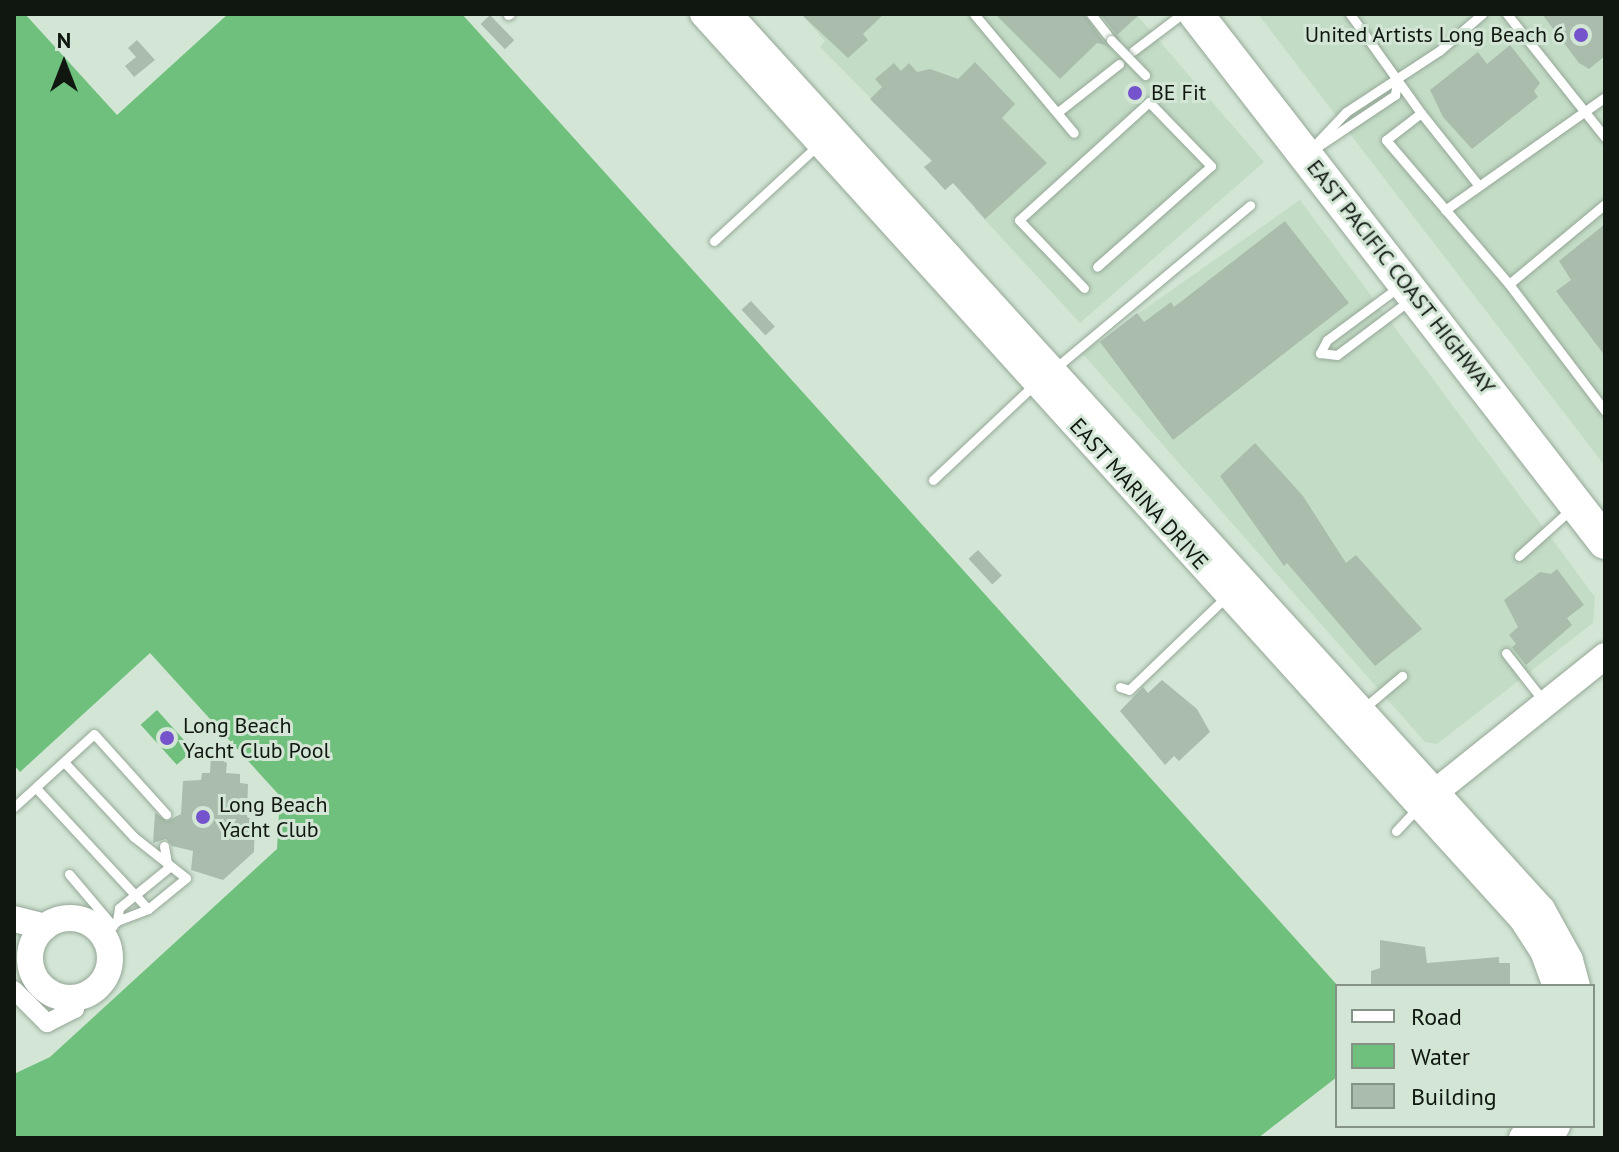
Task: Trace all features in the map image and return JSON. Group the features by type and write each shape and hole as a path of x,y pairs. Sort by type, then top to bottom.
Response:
{"highway":[{"name":"EAST PACIFIC COAST HIGHWAY","path":"1196,14 1605,542"}],"main road":[{"name":"EAST MARINA DRIVE","path":"703,14 827,136 1428,798 1542,909 1564,947 1576,984"},
{"name":"EAST MARINA DRIVE","path":"729,14 827,136"},
{"name":"EAST MARINA DRIVE","path":"1237,587 1364,708 1428,798 1522,919 1543,951 1555,984"},
{"path":"1428,798 1605,656"},
{"path":"14,919 45,927 73,919 111,927 106,973 95,989 77,997 48,991 23,958 45,927"}],"street":[{"path":"14,990 47,1023 75,1009 77,997"}],"lane":[{"path":"974,14 1074,133"},
{"path":"1091,14 1145,75"},
{"path":"1133,51 1182,14"},
{"path":"1350,14 1397,81 1479,186"},
{"path":"1306,153 1346,112 1384,83 1397,81 1482,14"},
{"path":"1507,14 1605,137"},
{"path":"1058,112 1119,64"},
{"path":"1306,153 1395,95 1397,81"},
{"path":"1445,210 1605,97"},
{"path":"1084,288 1019,220 1149,102 1211,166 1097,267"},
{"path":"1421,113 1386,140 1509,284 1605,411"},
{"path":"714,241 827,136"},
{"path":"1509,284 1605,204"},
{"path":"933,480 1045,376 1250,205"},
{"path":"1411,289 1337,355 1320,353 1327,340 1411,289"},
{"path":"1519,556 1576,505"},
{"path":"1120,687 1129,690 1237,587"},
{"path":"1506,653 1545,703"},
{"path":"1364,708 1402,676"},
{"path":"14,807 94,734 166,814"},
{"path":"64,762 168,868 186,878 148,909 111,927"},
{"path":"36,788 148,909"},
{"path":"1396,831 1428,798"},
{"path":"164,846 168,868"},
{"path":"111,927 119,908 168,868"},
{"path":"69,874 111,927"}],"shaded area":[{"path":"801,14 1136,14 1264,162 1080,323 974,208 986,196 953,183 945,190 924,167 932,160 820,47 825,41"},
{"path":"1258,14 1605,14 1605,466"},
{"path":"1300,200 1595,597 1593,623 1437,744 1425,742 1082,353"}],"water":[{"path":"14,14 25,14 117,115 228,14 462,14 1336,984 1335,1079 1258,1138 14,1138 14,1074 50,1057 277,849 280,796 150,653 20,772 14,765"},
{"name":"Long Beach Yacht Club Pool","path":"157,710 193,750 177,765 141,725"}],"building":[{"path":"801,14 884,14 863,34 868,40 848,58"},
{"path":"995,14 1084,14 1106,45 1097,43 1060,79"},
{"path":"1100,14 1140,14 1117,35"},
{"name":"United Artists Long Beach 6","path":"1542,14 1605,14 1605,56 1589,69 1579,63"},
{"path":"490,15 514,40 505,49 481,24"},
{"path":"137,40 155,60 134,77 125,66 136,57 128,48"},
{"path":"1510,45 1540,83 1534,91 1538,97 1472,149 1443,117 1430,90 1478,52 1487,64"},
{"path":"975,62 1015,104 1002,118 1047,163 985,219 953,183 945,190 924,167 932,161 870,99 882,87 875,79 894,63 901,71 909,63 917,72 930,69 958,79"},
{"path":"1285,221 1349,303 1173,440 1100,342 1137,313 1144,322 1171,302 1174,307"},
{"path":"1605,224 1605,356 1556,291 1571,280 1559,261"},
{"path":"751,301 775,327 765,335 741,310"},
{"path":"1255,443 1303,496 1346,563 1356,555 1422,629 1375,666 1287,563 1284,566 1220,476"},
{"path":"978,550 1002,576 992,584 968,559"},
{"path":"1557,569 1584,605 1567,618 1572,625 1526,665 1512,647 1516,644 1509,635 1518,627 1504,600 1540,572 1551,574"},
{"path":"1162,680 1197,709 1210,732 1179,761 1174,756 1165,765 1120,711 1143,687 1148,693"},
{"name":"Long Beach Yacht Club","path":"211,755 227,763 226,773 240,774 240,783 248,784 247,817 255,821 254,852 223,880 191,870 193,851 172,846 166,839 153,843 155,813 167,821 181,814 183,781 201,780 202,773 210,773"},
{"path":"1380,940 1425,947 1427,963 1499,957 1499,963 1510,963 1510,984 1371,984 1371,971 1380,968"}],"place":[{"name":"United Artists Long Beach 6","path":"1581,35"},
{"name":"BE Fit","path":"1135,93"},
{"name":"Long Beach Yacht Club Pool","path":"167,738"},
{"name":"Long Beach Yacht Club","path":"203,817"}]}
